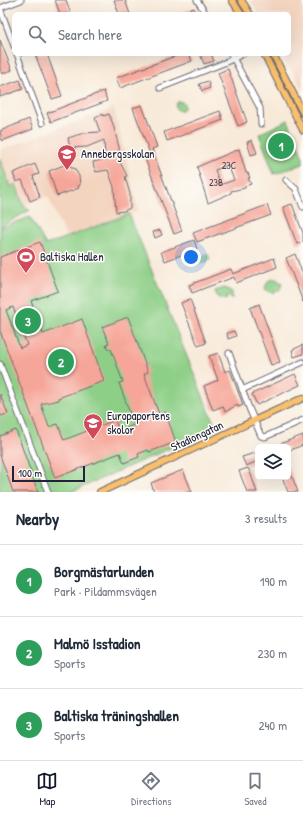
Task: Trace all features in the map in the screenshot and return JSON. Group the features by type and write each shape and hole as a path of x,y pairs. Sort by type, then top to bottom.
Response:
{"main road":[{"path":"232,0 240,12"},
{"path":"241,0 249,12"},
{"path":"265,56 303,130"},
{"path":"274,56 303,113"},
{"name":"Stadiongatan","path":"100,492 303,398"}],"street":[{"path":"12,41 0,8 21,0"},
{"path":"197,0 205,12"},
{"path":"18,56 42,123"},
{"path":"160,88 232,56 260,108 260,124"},
{"path":"286,180 296,189 303,207"},
{"path":"229,353 261,436 265,437 303,420"},
{"path":"242,390 303,362"},
{"path":"0,364 48,492"}],"shaded area":[{"path":"250,0 303,0 303,90 283,56 291,56 291,12 258,12"},
{"name":"Annebergsskolan","path":"114,108 138,211 66,238 48,196 23,205 16,185 10,187 0,158 0,150"}],"green space":[{"path":"178,102 182,102 184,106 182,110 178,110 176,108 176,104"},
{"path":"288,120 303,158 303,164 274,174 259,134"},
{"path":"0,158 10,187 16,184 23,205 30,210 0,227"},
{"path":"129,214 216,428 71,492 63,492 57,489 49,492 0,492 0,228 30,217 46,245"},
{"path":"198,254 201,256 208,254 210,260 197,265 194,256"},
{"path":"276,279 282,283 280,290 273,293 267,291 265,288 268,281"},
{"path":"225,288 232,292 232,300 228,295 226,300 217,297 215,291"}],"building":[{"path":"55,0 66,0 70,12 59,12"},
{"path":"114,0 125,0 129,12 118,12"},
{"path":"194,8 196,12 183,12"},
{"path":"0,40 12,70 2,74 0,69"},
{"path":"36,56 48,56 62,96 52,99"},
{"path":"176,56 190,56 192,61 120,88 116,78"},
{"path":"201,56 212,56 214,61 204,64"},
{"path":"228,69 247,122 238,126 218,73"},
{"path":"20,80 23,89 0,97 0,87"},
{"path":"208,81 210,88 202,91 199,84"},
{"path":"104,91 107,101 51,122 47,113"},
{"path":"142,105 157,147 152,149 182,231 174,234 144,156 150,154 133,108"},
{"path":"220,111 223,120 167,141 164,132"},
{"path":"103,114 103,116 109,114 113,124 119,147 120,162 127,176 125,177 130,194 130,208 124,211 116,212 114,187 108,170 96,172 94,167 93,162 105,159 104,140 87,147 70,148 68,138 84,133 100,132 95,118"},
{"path":"29,119 33,129 2,141 0,131"},
{"path":"252,140 257,153 251,155 247,142"},
{"path":"239,149 251,184 245,186 245,188 231,191 231,193 208,203 197,167","holes":["228,165 234,180 220,185 215,170"]},
{"path":"69,163 71,168 74,168 79,176 79,188 57,196 49,171"},
{"path":"35,164 39,174 33,176 40,197 30,201 22,180 16,182 13,173"},
{"path":"292,204 303,233 303,242 297,244 283,207"},
{"path":"267,205 271,215 197,242 193,233"},
{"path":"160,230 162,235 155,238 153,232"},
{"path":"194,240 197,249 165,261 161,252"},
{"path":"40,242 58,291 31,301 43,334 82,319 104,381 58,398 59,400 41,404 49,427 58,424 64,440 115,420 120,434 128,431 126,428 134,425 119,383 123,382 111,349 108,349 106,344 109,343 102,327 128,317 148,372 144,374 159,414 165,412 176,442 149,452 148,450 138,454 139,457 124,463 120,453 55,478 0,331 0,257","holes":["13,307 27,345 20,348 6,310"]},
{"path":"295,254 303,275 303,302 286,258"},
{"path":"274,258 277,267 236,283 234,277 192,293 189,285 231,269 233,274"},
{"path":"190,299 206,343 198,346 181,303"},
{"path":"259,304 280,362 271,365 250,308"},
{"path":"234,331 236,336 228,339 227,333"},
{"path":"303,345 303,354 294,357 292,350"},
{"path":"218,353 225,372 230,370 243,405 238,407 237,405 225,412 223,406 213,410 204,386 218,380 209,356"},
{"path":"295,374 300,385 257,405 252,394"},
{"path":"0,394 8,414 0,416"},
{"path":"16,430 38,492 13,492 0,455 0,436"},
{"path":"303,435 303,445 291,450 291,444 280,444"},
{"path":"255,453 255,462 246,466 242,457"},
{"path":"248,468 257,492 247,492 239,471"},
{"path":"183,470 192,492 154,492 151,483"},
{"path":"291,474 298,492 288,492 283,480 291,480"}],"place":[{"name":"Borgmästarlunden","path":"281,146"},
{"name":"Annebergsskolan","path":"67,171"},
{"name":"Baltiska Hallen","path":"26,274"},
{"name":"Baltiska träningshallen","path":"28,321"},
{"name":"Malmö Isstadion","path":"61,362"},
{"name":"Europaportens skolor","path":"93,440"}]}
